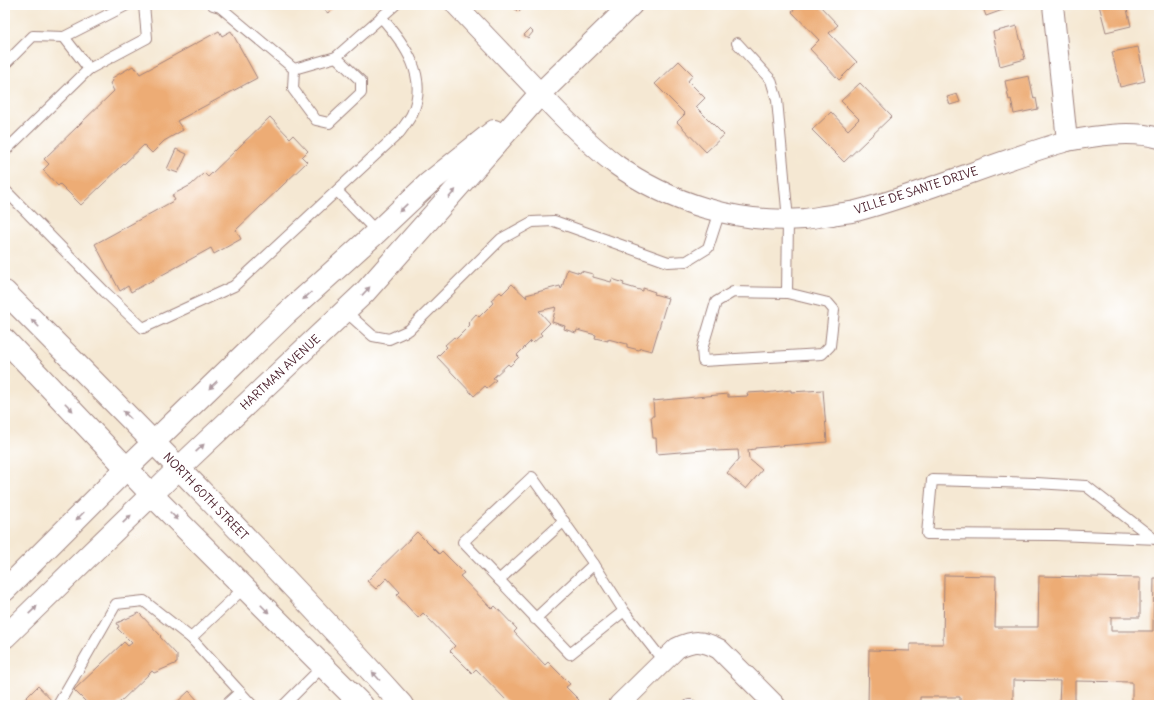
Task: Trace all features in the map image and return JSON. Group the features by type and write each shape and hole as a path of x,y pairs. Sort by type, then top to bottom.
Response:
{"main road":[{"name":"HARTMAN AVENUE","path":"5,637 179,468 365,292 540,94 631,5"},
{"name":"HARTMAN AVENUE","path":"5,590 127,468 286,314 429,183 540,94"},
{"name":"NORTH 60TH STREET","path":"5,292 154,442 329,624 402,705"},
{"path":"5,340 152,495 362,705"}],"street":[{"name":"VILLE DE SANTE DRIVE","path":"456,5 540,94 592,146 642,181 669,195 700,207 720,212 759,219 788,220 805,219 855,211 1067,141 1092,136 1122,134 1159,138"},
{"path":"1053,5 1067,141"},
{"path":"619,705 677,648 696,642 708,643 720,649 775,705"}],"lane":[{"path":"5,64 33,36 64,37 127,5"},
{"path":"5,151 89,69 147,38 144,5"},
{"path":"213,5 220,8 294,68"},
{"path":"294,68 336,58 395,5"},
{"path":"5,190 105,292 143,328 234,286 400,132 411,115 416,100 416,76 413,62 396,35 381,17"},
{"path":"64,37 89,69"},
{"path":"737,43 771,80 778,100 788,220 787,293"},
{"path":"294,68 293,88 316,120 329,123 360,93 361,81 336,58"},
{"path":"337,191 377,232"},
{"path":"345,311 373,336 389,339 409,330 501,239 532,222 554,221 668,262 687,261 708,248 720,212"},
{"path":"733,292 787,293 828,303 834,310 830,346 822,354 703,361 702,349 716,302 733,292"},
{"path":"624,611 570,654 463,542 532,477 594,564 624,611 664,662"},
{"path":"932,480 1086,486 1156,539 1055,534 927,534 932,480"},
{"path":"499,580 564,521"},
{"path":"536,618 594,564"},
{"path":"191,638 244,588"},
{"path":"58,705 116,604 144,601 191,638 252,705"},
{"path":"284,705 323,666"},
{"path":"226,705 240,692"}],"building":[{"path":"318,5 334,5 328,13"},
{"path":"525,5 518,12 512,6"},
{"path":"798,5 819,5 838,25 829,33 857,62 839,80 810,49 819,40 792,12"},
{"path":"982,5 1010,5 1011,7 986,16"},
{"path":"1099,5 1126,5 1131,26 1106,32"},
{"path":"1017,26 1025,59 1000,66 993,32"},
{"path":"530,29 533,32 528,38 524,35"},
{"path":"219,31 222,36 231,31 257,78 177,121 183,130 164,141 152,153 144,145 81,205 60,184 58,186 43,170 49,164 44,159 114,91 110,83 113,81 112,78 133,66 140,74"},
{"path":"1138,47 1145,81 1120,87 1112,52"},
{"path":"679,61 693,75 688,81 705,98 696,107 724,135 706,152 677,122 685,114 655,84"},
{"path":"1029,76 1034,99 1036,98 1038,109 1014,114 1005,81"},
{"path":"860,83 892,116 844,162 812,130 831,112 848,130 859,119 841,101"},
{"path":"957,94 960,102 950,105 947,97"},
{"path":"270,117 290,138 293,135 308,151 302,157 307,162 236,230 241,239 214,254 211,248 131,292 128,286 120,291 95,244 175,200 172,195 191,185 204,173 208,177"},
{"path":"176,149 187,154 178,173 167,169"},
{"path":"567,269 580,273 581,271 593,274 593,277 611,282 612,279 624,283 623,285 643,291 643,288 655,292 654,294 668,298 652,351 627,347 627,344 608,339 608,341 595,338 596,335 577,330 576,333 564,329 565,326 552,322 556,307 539,311 550,323 540,333 542,335 533,343 531,341 517,355 519,357 510,366 508,364 493,378 496,380 487,388 485,386 474,396 437,357 447,347 445,345 454,337 456,339 470,325 468,323 476,314 479,317 493,303 491,300 500,292 502,294 512,284 527,298 526,295 560,286 561,289"},
{"path":"791,390 791,392 823,390 827,442 755,448 748,450 749,459 762,470 746,489 727,473 739,459 738,450 715,451 715,449 657,454 656,438 653,438 651,416 654,416 653,401 728,394 728,397 748,396 747,393 765,393"},
{"path":"417,532 439,554 442,551 464,573 460,576 492,609 495,606 517,629 514,632 545,665 548,662 570,684 566,687 579,700 574,705 505,705 508,702 476,669 472,673 450,651 455,646 423,613 418,618 397,595 400,592 387,578 376,589 367,581"},
{"path":"944,575 996,576 995,627 1038,627 1039,576 1140,578 1140,617 1111,617 1111,631 1153,631 1154,578 1159,578 1159,705 1132,705 1132,682 1075,681 1075,705 1059,705 1060,681 1013,680 1013,705 960,705 960,697 920,697 920,705 868,705 869,650 910,651 910,644 943,644"},
{"path":"139,613 177,655 177,663 154,673 152,671 117,705 89,705 74,690 124,642 128,646 132,643 117,628 119,627 117,623"},
{"path":"38,686 52,701 48,705 19,705"},
{"path":"189,691 202,705 174,705"}]}
